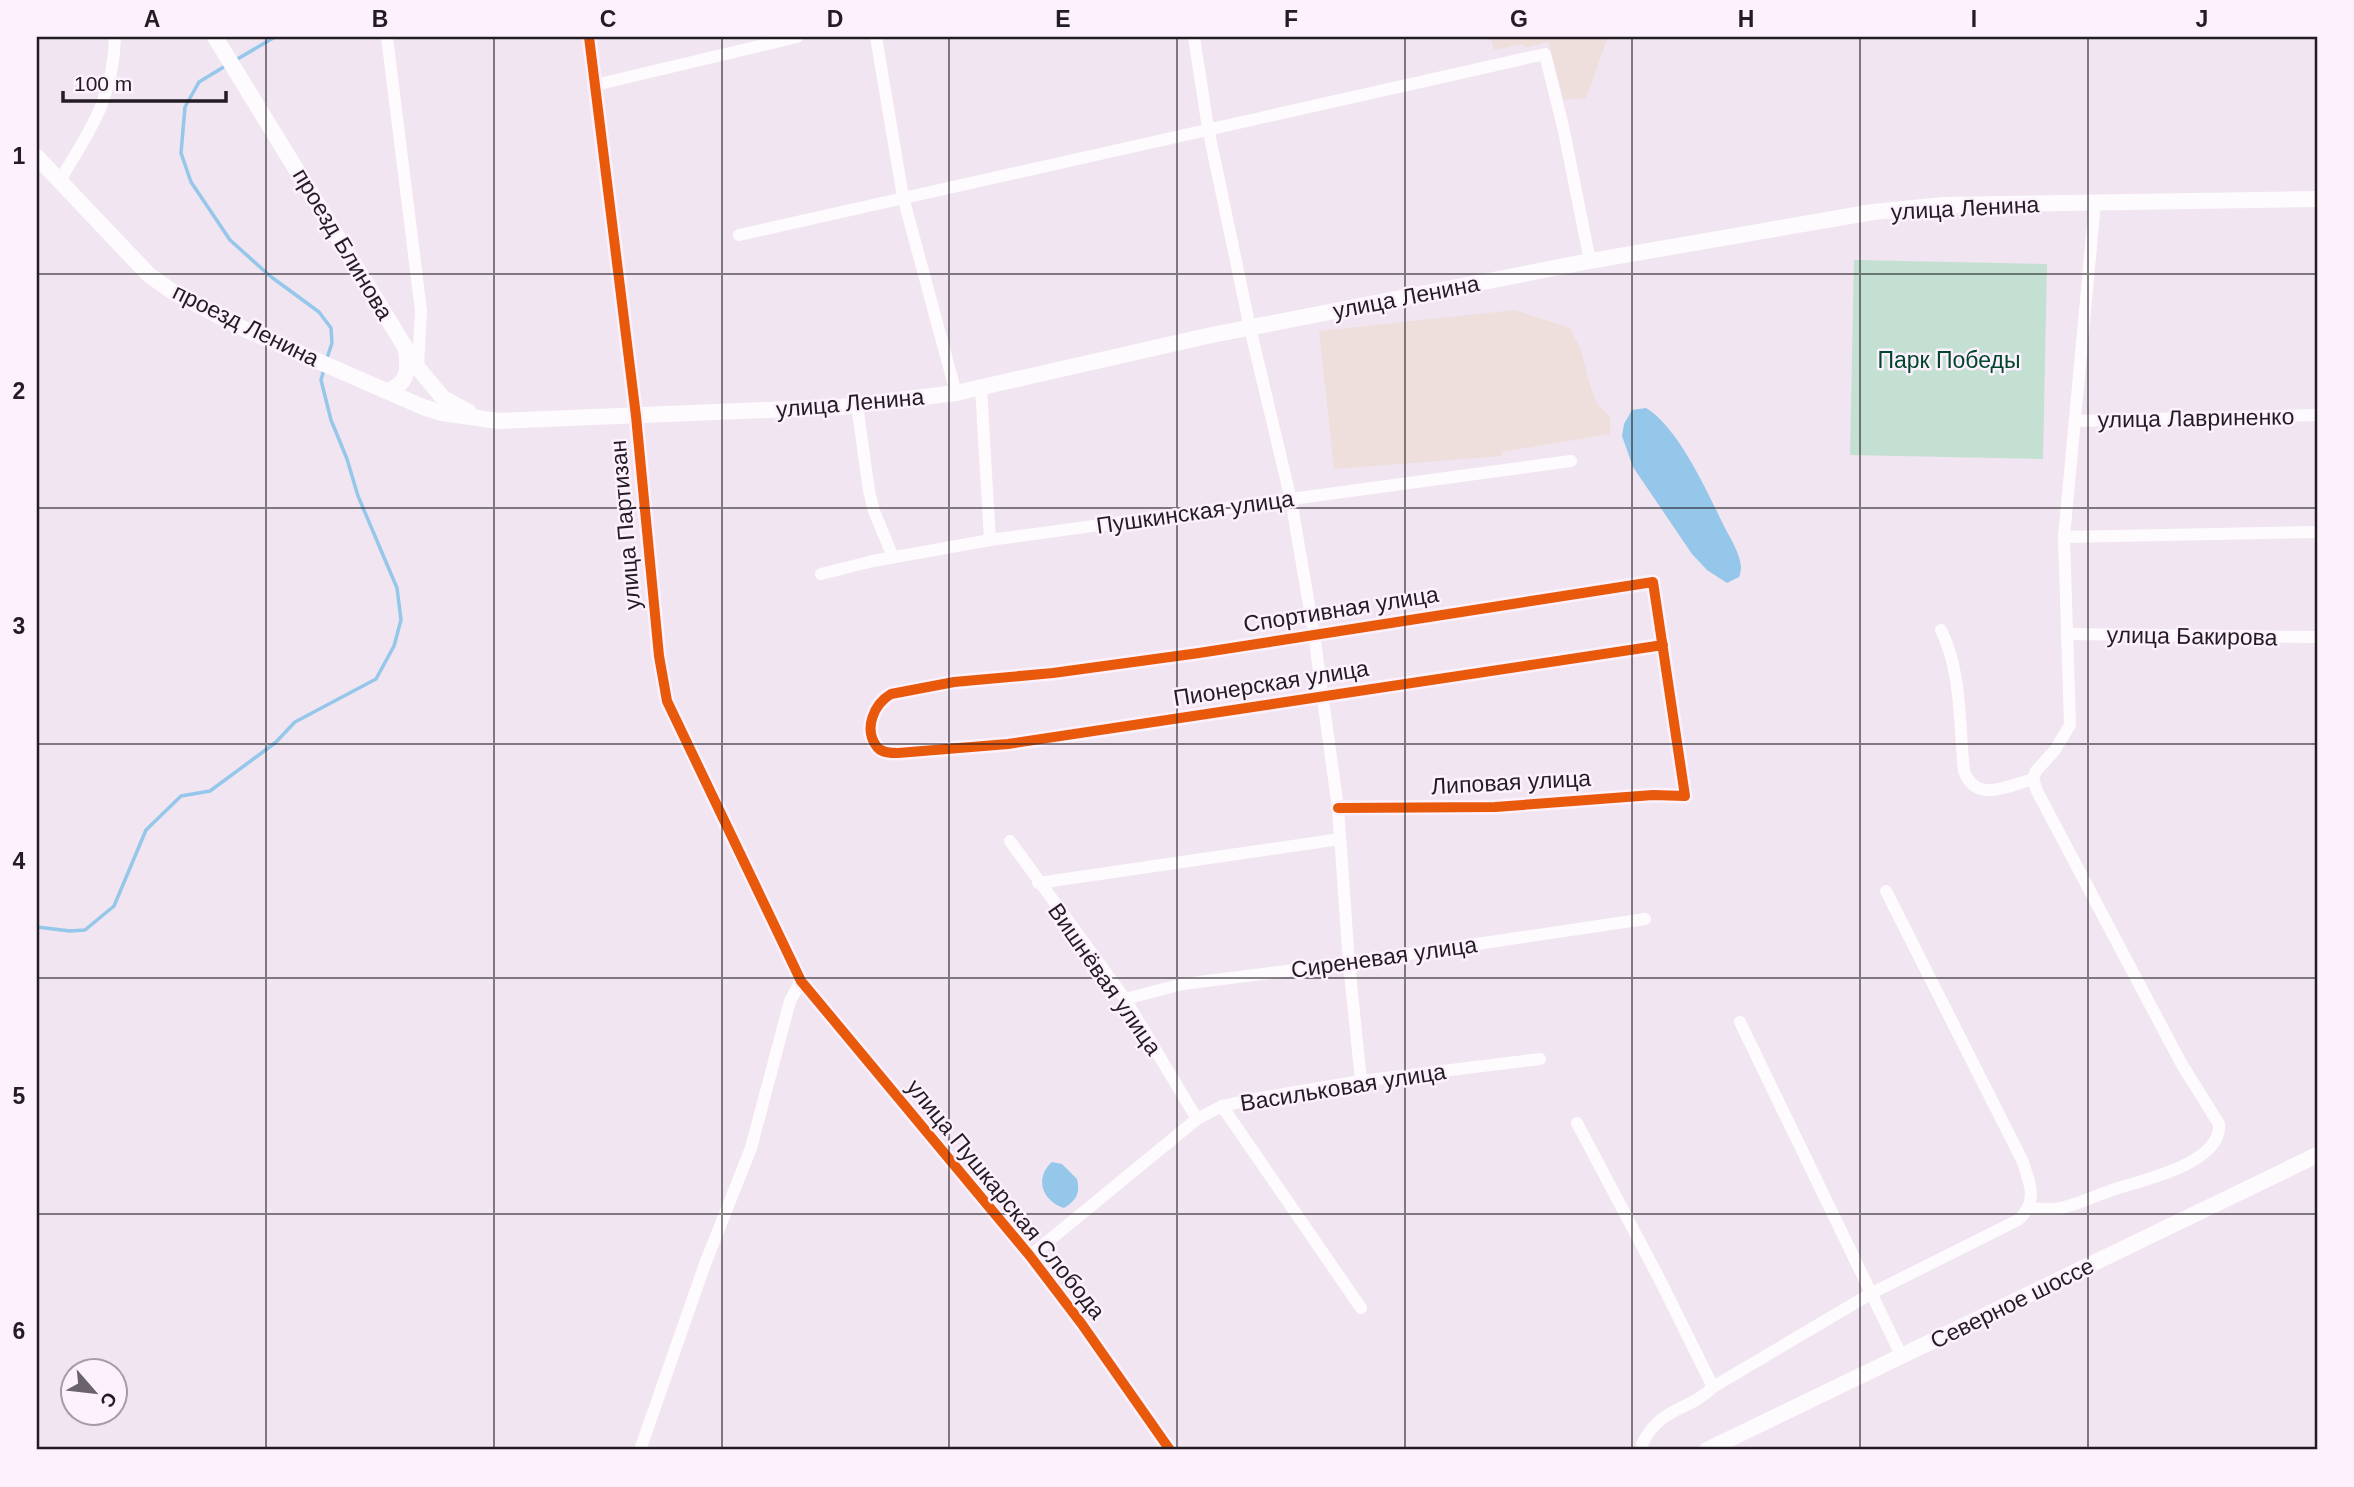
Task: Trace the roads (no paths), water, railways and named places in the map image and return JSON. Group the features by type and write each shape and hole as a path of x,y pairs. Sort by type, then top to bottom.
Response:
{"main road":[{"name":"проезд Блинова","path":"219,43 418,368 443,398 455,406 498,421"},
{"name":"проезд Ленина","path":"37,157 149,275 173,292 242,328 386,391 442,413 498,421"},
{"name":"улица Ленина","path":"498,421 857,405 956,393 1250,328 1590,261 1873,212 1942,205 2317,199"},
{"path":"386,391 401,385 408,371 405,345"},
{"name":"Северное шоссе","path":"1707,1450 2317,1155"}],"street":[{"path":"59,182 96,120 107,94 115,37"},
{"path":"387,37 421,311 418,368"},
{"name":"улица Партизан","path":"589,37 636,416 659,656 667,701 800,981"},
{"path":"595,85 797,37"},
{"path":"876,37 903,197 956,393"},
{"path":"1194,37 1208,128 1250,328 1291,500 1314,634 1338,808 1361,1081"},
{"path":"739,235 1545,54 1564,131 1590,261"},
{"path":"2029,1208 2059,1209 2160,1176 2210,1148 2220,1134 2219,1124 2181,1063 2037,792 2034,779 2036,771 2055,750 2070,725 2064,537 2095,203"},
{"path":"981,388 990,540"},
{"path":"857,405 869,491 874,511 893,557"},
{"name":"улица Лавриненко","path":"2075,421 2317,415"},
{"name":"Пушкинская улица","path":"821,575 893,557 990,540 1571,461"},
{"path":"2064,537 2317,532"},
{"name":"Спортивная улица","path":"885,752 878,748 871,721 875,708 882,699 891,694 954,682 1053,673 1199,653 1653,582 1685,796"},
{"path":"1941,630 1957,687 1964,771 1968,783 1976,789 1987,791 2034,779"},
{"name":"улица Бакирова","path":"2067,634 2317,638"},
{"name":"Пионерская улица","path":"885,752 1008,744 1663,645"},
{"name":"Липовая улица","path":"1338,808 1495,807 1653,795 1685,796"},
{"path":"1038,883 1340,839"},
{"name":"Вишнёвая улица","path":"1010,841 1125,999 1197,1119"},
{"path":"1643,1450 1642,1444 1660,1419 1678,1407 1703,1396 1713,1387 1872,1293 2018,1220 2029,1208 2033,1197 2022,1160 1886,891"},
{"name":"Сиреневая улица","path":"1125,999 1183,984 1349,963 1645,919"},
{"path":"640,1450 705,1264 751,1148 790,1001 800,981"},
{"name":"улица Пушкарская Слобода","path":"800,981 1030,1256 1082,1323 1170,1450"},
{"path":"1740,1022 1902,1357"},
{"name":"Васильковая улица","path":"1030,1256 1197,1119 1222,1106 1361,1081 1539,1059"},
{"path":"1222,1106 1361,1308"},
{"path":"1577,1123 1660,1279 1713,1387"}],"water":[{"path":"1646,408 1670,430 1701,479 1737,551 1741,567 1739,577 1727,583 1707,570 1692,554 1633,467 1622,436 1624,424 1632,410"},
{"path":"1052,1162 1062,1164 1077,1179 1076,1196 1064,1208 1050,1200 1043,1188 1043,1175"}],"waterway":[{"path":"234,61 275,37"},
{"path":"227,65 199,82 185,107 181,153 191,182 230,240 270,276 319,312 331,328 332,343 327,358"},
{"path":"37,927 85,930 114,906 146,830 181,796 210,791 275,743 295,722 376,679 394,646 401,620 397,588 358,496 331,420 321,380 324,369"}],"park label":[{"name":"Парк Победы","path":"1949,360"}]}
